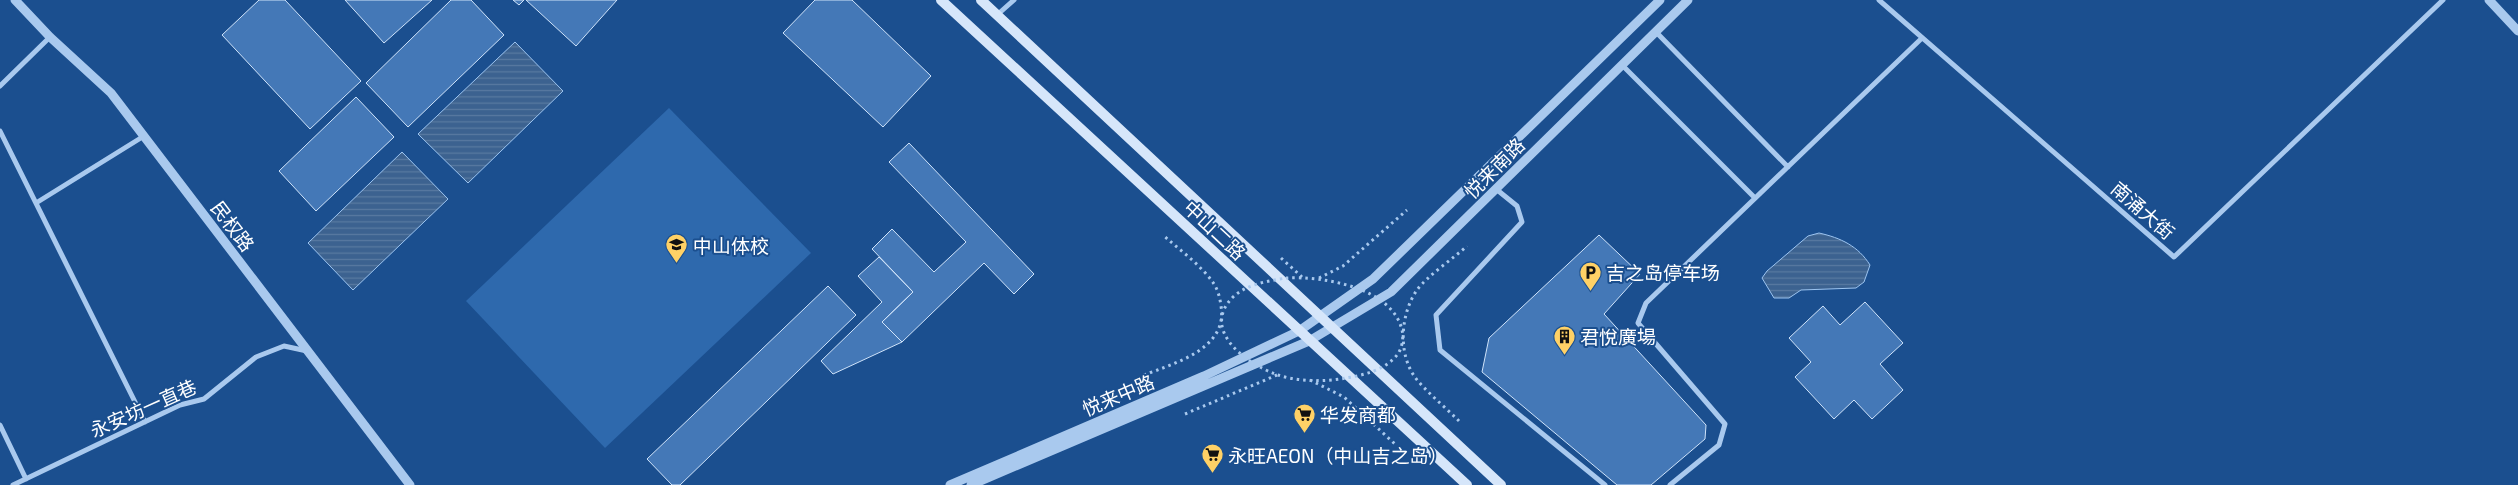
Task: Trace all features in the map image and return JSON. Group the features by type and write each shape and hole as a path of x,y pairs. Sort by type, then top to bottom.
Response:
{"main road":[{"name":"中山二路","path":"941,0 1467,485"},
{"name":"中山二路","path":"981,0 1501,485"}],"street":[{"name":"民权路","path":"15,0 50,37 111,93 410,485"},
{"path":"997,15 1014,0"},
{"name":"悦来南路","path":"1298,331 1321,317 1373,279 1660,0"},
{"name":"悦来南路","path":"1309,341 1391,292 1688,0"},
{"name":"南涌大街","path":"1879,0 2174,257 2443,0"},
{"path":"2489,0 2518,31"},
{"path":"1656,32 1788,167"},
{"path":"0,86 50,37"},
{"path":"1670,485 1719,445 1724,424 1638,323 1646,302 1922,38"},
{"path":"1622,65 1755,198"},
{"path":"0,131 145,422"},
{"path":"36,203 144,136"},
{"path":"1496,189 1517,206 1522,222 1436,315 1440,350 1605,485"},
{"name":"悦来中路","path":"950,485 1204,376 1298,331"},
{"name":"悦来中路","path":"971,485 1309,341"},
{"name":"永安坊一直巷","path":"14,485 180,405 204,399 256,357 284,346 309,351"},
{"path":"0,425 26,479"}],"path":[{"path":"1319,278 1343,266 1407,210"},
{"path":"1164,236 1215,285 1223,317 1223,333 1234,348 1248,360 1277,375 1310,380 1333,380 1372,372 1386,365 1398,355 1406,313 1418,289 1467,246"},
{"path":"1144,375 1196,354 1214,336 1234,297 1247,288 1286,278 1319,278 1349,285 1385,304 1398,318 1408,362 1417,380 1459,421"},
{"path":"1185,414 1277,375"},
{"path":"1310,380 1344,398 1396,445"}],"shaded area":[{"path":"515,42 563,91 468,183 418,134"},
{"path":"669,108 811,253 605,448 466,301"},
{"path":"402,152 448,199 353,290 308,243"},
{"path":"1819,233 1842,240 1865,258 1870,265 1864,282 1856,288 1801,290 1789,298 1774,298 1762,278 1767,271 1808,236"}],"building":[{"path":"259,0 285,0 361,81 310,129 222,35"},
{"path":"345,0 432,0 384,43"},
{"path":"451,0 471,0 504,35 408,127 366,83"},
{"path":"513,0 524,0 519,5"},
{"path":"526,0 617,0 576,46"},
{"path":"815,0 852,0 931,76 883,127 783,33"},
{"path":"356,97 394,137 316,211 279,171"},
{"path":"909,143 1034,274 1014,294 984,263 902,342 882,322 913,292 872,249 892,229 934,272 966,242 889,162"},
{"name":"君悅廣場","path":"1599,235 1640,274 1604,314 1706,425 1705,439 1651,485 1617,485 1482,372 1489,338"},
{"path":"879,257 913,292 882,322 902,342 833,374 821,361 882,302 858,276"},
{"path":"828,286 856,315 680,485 672,485 647,459"},
{"path":"1865,302 1903,343 1880,364 1903,390 1872,419 1854,400 1834,419 1795,377 1811,362 1789,338 1823,306 1840,325"}],"place":[{"name":"中山体校","path":"677,264"},
{"name":"吉之岛停车场","path":"1590,291"},
{"name":"君悅廣場","path":"1564,355"},
{"name":"华发商都","path":"1304,433"},
{"name":"永旺AEON（中山吉之岛）","path":"1212,474"}]}
